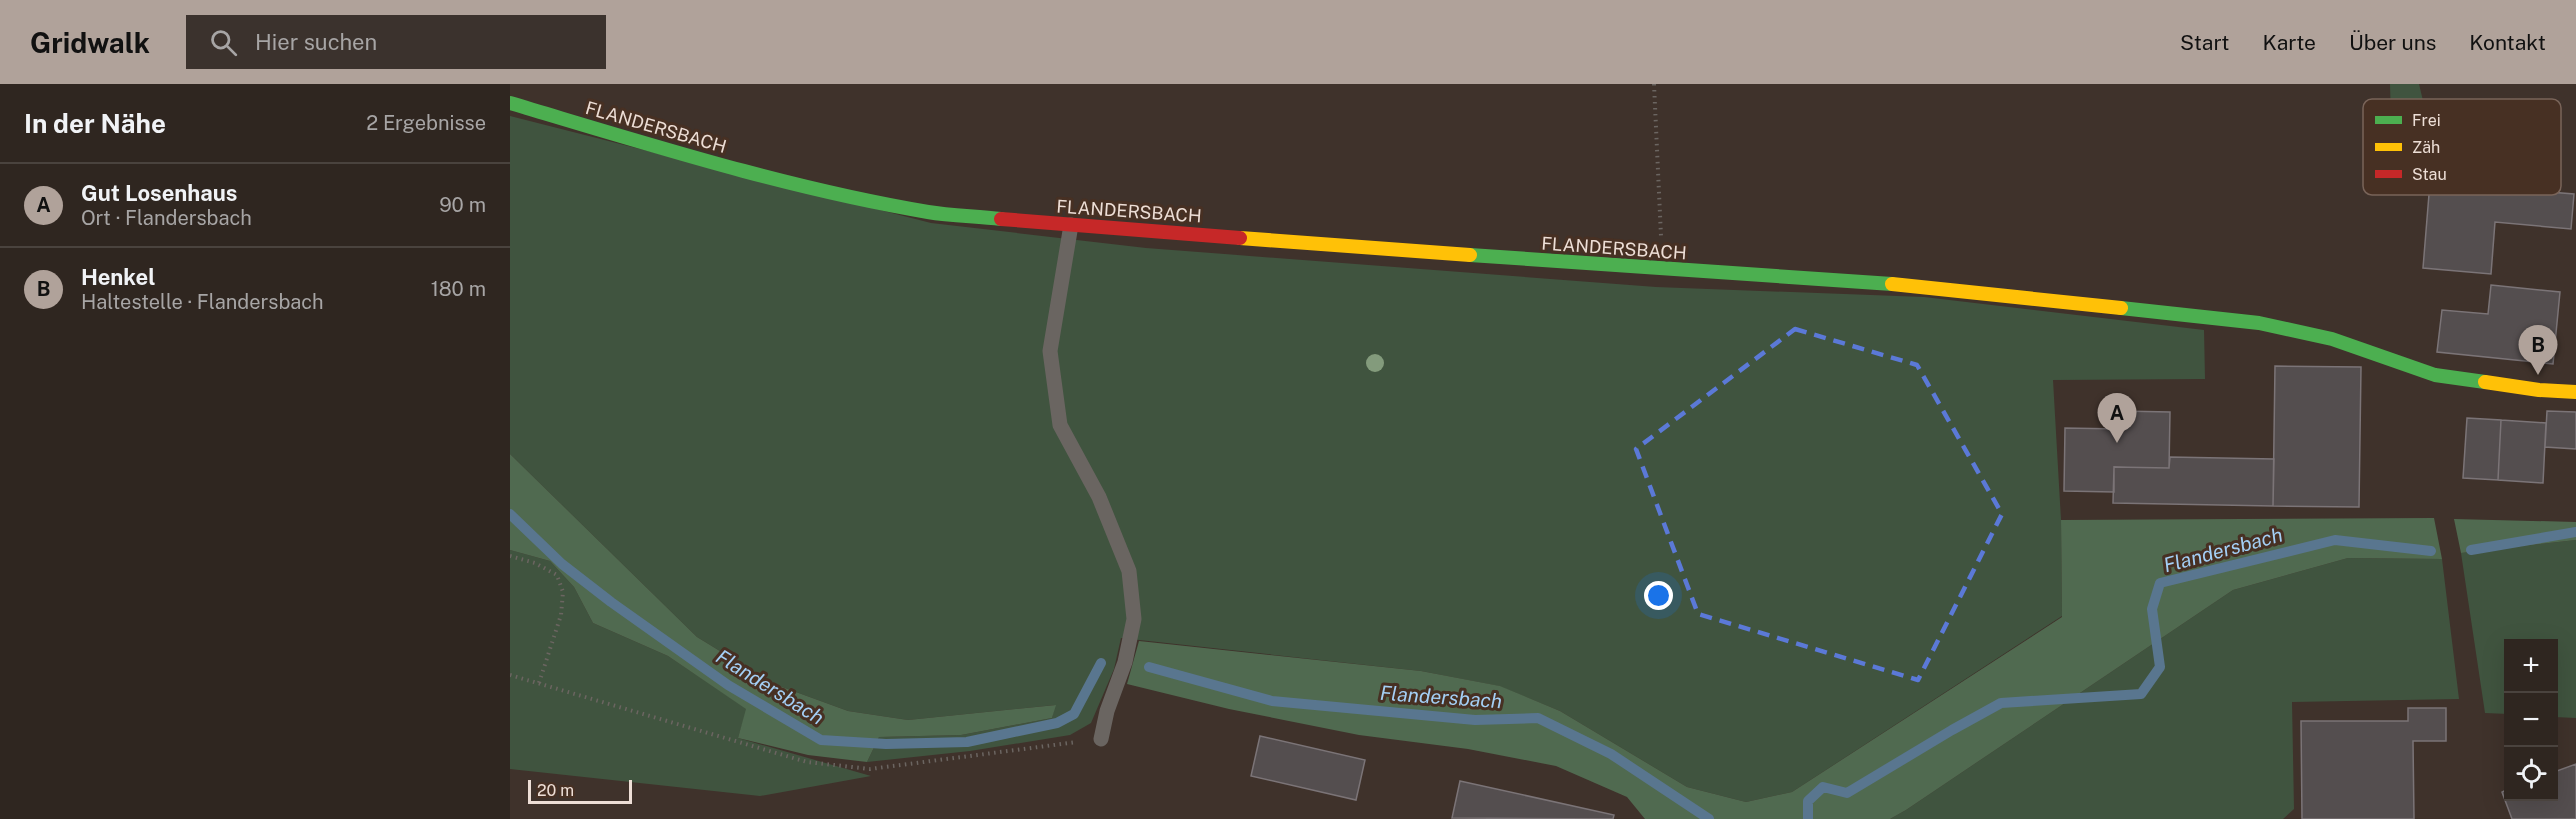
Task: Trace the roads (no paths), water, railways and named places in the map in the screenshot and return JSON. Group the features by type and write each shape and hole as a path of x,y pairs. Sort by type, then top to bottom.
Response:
{"street":[{"name":"FLANDERSBACH","path":"510,103 685,154 828,192 930,212 1071,225 1663,270 1922,286 2259,322 2332,339 2435,375 2539,390 2576,392"}],"lane":[{"path":"1071,225 1050,351 1059,425 1099,497 1129,571 1134,619 1125,662 1107,711 1101,739"}],"waterway":[{"name":"Flandersbach","path":"510,514 562,564 611,602 728,685 821,740 886,744 967,742 1057,723 1074,714 1101,663"},
{"name":"Flandersbach","path":"2471,550 2576,532"},
{"name":"Flandersbach","path":"1808,819 1808,801 1823,787 1847,793 2001,703 2141,694 2160,667 2152,609 2160,583 2335,540 2431,551"},
{"name":"Flandersbach","path":"1149,667 1272,701 1475,720 1538,718 1611,754 1709,819"}],"place":[{"name":"Henkel","path":"2538,375"},
{"name":"Gut Losenhaus","path":"2117,443"}]}
